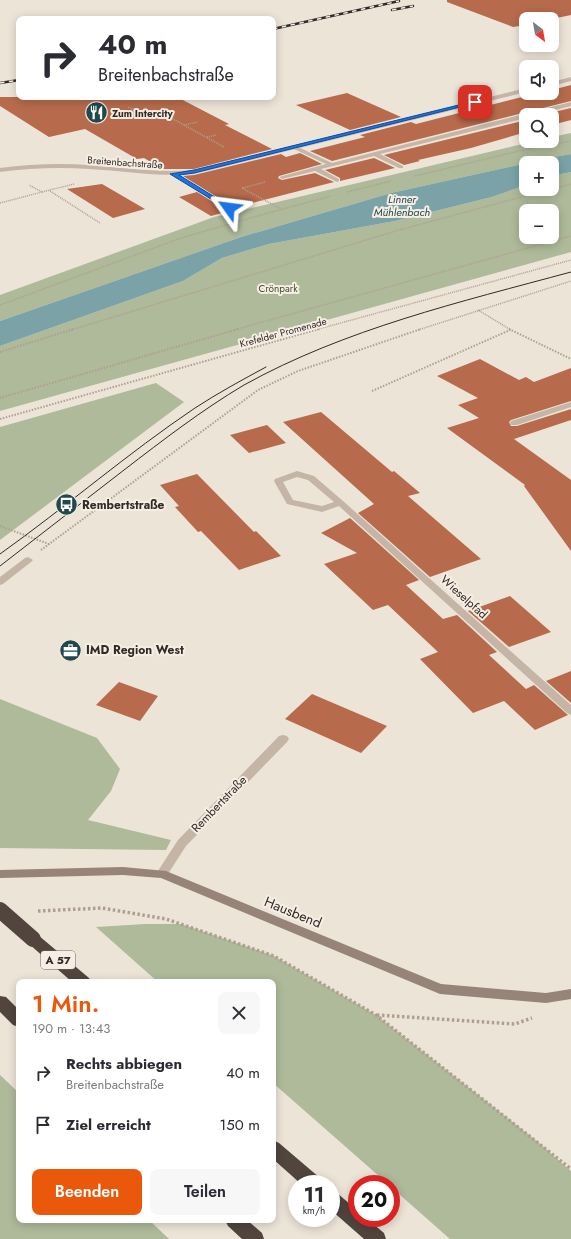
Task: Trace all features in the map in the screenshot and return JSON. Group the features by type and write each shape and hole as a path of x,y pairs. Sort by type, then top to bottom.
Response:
{"highway":[{"name":"A 57","path":"0,910 80,979"},
{"path":"0,1002 16,1017"},
{"path":"276,1151 304,1175"},
{"path":"340,1207 377,1239"},
{"path":"237,1223 255,1239"}],"main road":[{"name":"Hausbend","path":"0,874 123,871 162,874 440,989 546,998 571,994"}],"street":[{"path":"559,82 571,79"},
{"name":"Breitenbachstraße","path":"2,169 88,167 173,174 194,172 519,92"},
{"path":"555,108 571,104"},
{"path":"282,177 376,155 519,117"},
{"path":"294,147 332,165"},
{"path":"376,155 401,167"},
{"path":"316,169 337,180"},
{"path":"173,174 229,208"},
{"path":"514,423 571,404"},
{"name":"Wieselpfad","path":"340,503 322,509 290,502 278,481 297,474 311,478 340,503 571,711"},
{"path":"0,582 28,560"},
{"name":"Rembertstraße","path":"162,874 182,843 283,739"}],"path":[{"path":"128,107 142,113 172,119 246,159"},
{"path":"184,125 198,122"},
{"path":"206,137 216,135"},
{"path":"412,176 571,141"},
{"path":"0,203 42,192 2,169"},
{"path":"281,209 242,188 282,177"},
{"path":"340,194 398,180"},
{"path":"559,187 571,184"},
{"path":"50,190 100,224"},
{"path":"238,222 333,196"},
{"path":"0,352 399,230 525,196"},
{"path":"0,305 181,238 231,224"},
{"path":"0,398 256,324 571,236"},
{"name":"Krefelder Promenade","path":"0,419 571,260"},
{"path":"0,526 49,545 258,390 298,371 478,310 571,281"},
{"path":"478,310 510,330 571,359"},
{"path":"372,391 510,330"},
{"path":"31,912 102,908 166,919 274,956 376,1015 571,1168"},
{"path":"376,1015 515,1024 536,1016"}],"green space":[{"path":"571,133 571,154 559,156 519,156 519,165 391,193 241,237 0,321 0,295 214,217 519,145 519,148 559,148 559,136"},
{"name":"Crönpark","path":"571,172 571,252 0,411 0,346 183,281 222,258 269,244 395,221 492,197 519,187 519,196 559,196 559,175"},
{"path":"156,383 184,402 0,540 0,427"},
{"path":"0,699 97,738 120,769 111,791 88,820 171,840 166,850 0,848"},
{"path":"145,924 181,924 274,956 376,1015 538,1142 571,1171 571,1239 450,1239 400,1195 400,1175 378,1175 276,1086 276,979 155,979 96,927"},
{"path":"0,1075 16,1090 16,1223 152,1223 169,1239 0,1239"}],"water":[{"path":"571,154 571,172 559,175 559,156"},
{"name":"Linner Mühlenbach","path":"519,165 519,187 492,197 395,221 269,244 222,258 183,281 0,346 0,321 241,237 391,193"}],"building":[{"path":"447,0 571,0 571,15 559,18 559,12 519,12 519,26 513,27 447,2"},
{"path":"571,85 571,101 543,108 519,108 519,114 332,161 310,151 365,137 360,135 411,122 416,124 519,98 519,100 559,100 559,88"},
{"path":"347,93 401,117 350,130 296,105"},
{"path":"0,97 16,97 16,100 183,100 229,124 225,125 272,149 194,169 163,169 144,158 137,159 85,129 49,137 0,106"},
{"path":"571,108 571,120 559,123 559,111"},
{"path":"519,122 519,134 404,165 384,155"},
{"path":"300,153 322,164 279,176 278,178 282,180 315,173 334,182 252,203 254,204 211,216 179,197 197,192 226,210 232,209 233,207 183,176 194,175 281,154 286,157"},
{"path":"374,158 395,168 340,181 340,178 325,170"},
{"path":"102,184 145,209 113,218 67,189"},
{"path":"480,359 519,380 526,377 534,382 571,368 571,401 511,420 509,422 511,426 517,426 571,409 571,420 514,439 571,480 571,551 524,486 525,485 447,428 479,418 458,405 478,398 437,376"},
{"path":"321,412 392,472 394,471 420,493 408,496 481,559 430,577 358,513 374,504 283,422"},
{"path":"267,425 286,443 249,453 230,435"},
{"path":"197,474 254,532 256,531 281,556 239,570 201,531 198,532 175,507 179,506 160,485"},
{"path":"350,518 419,580 406,585 443,619 457,615 497,652 489,655 526,689 534,685 568,715 535,730 504,701 473,713 420,659 438,652 388,605 373,610 324,564 357,553 321,533"},
{"path":"510,596 551,632 509,647 468,611"},
{"path":"571,671 571,703 546,681"},
{"path":"119,682 158,696 140,721 96,705"},
{"path":"312,694 387,726 361,753 285,719"}],"tram line":[{"path":"0,566 198,415 244,385 282,365 322,348 404,319 487,294 571,272"},
{"path":"0,554 170,425 212,397 266,367"}],"railway":[{"path":"276,28 399,1"},
{"path":"392,10 413,6"},
{"path":"0,83 16,80"}],"place":[{"name":"Zum Intercity","path":"96,113"},
{"name":"Rembertstraße","path":"67,505"},
{"name":"IMD Region West","path":"70,650"}],"route":[{"path":"229,208 173,174 194,172 475,102"}]}
